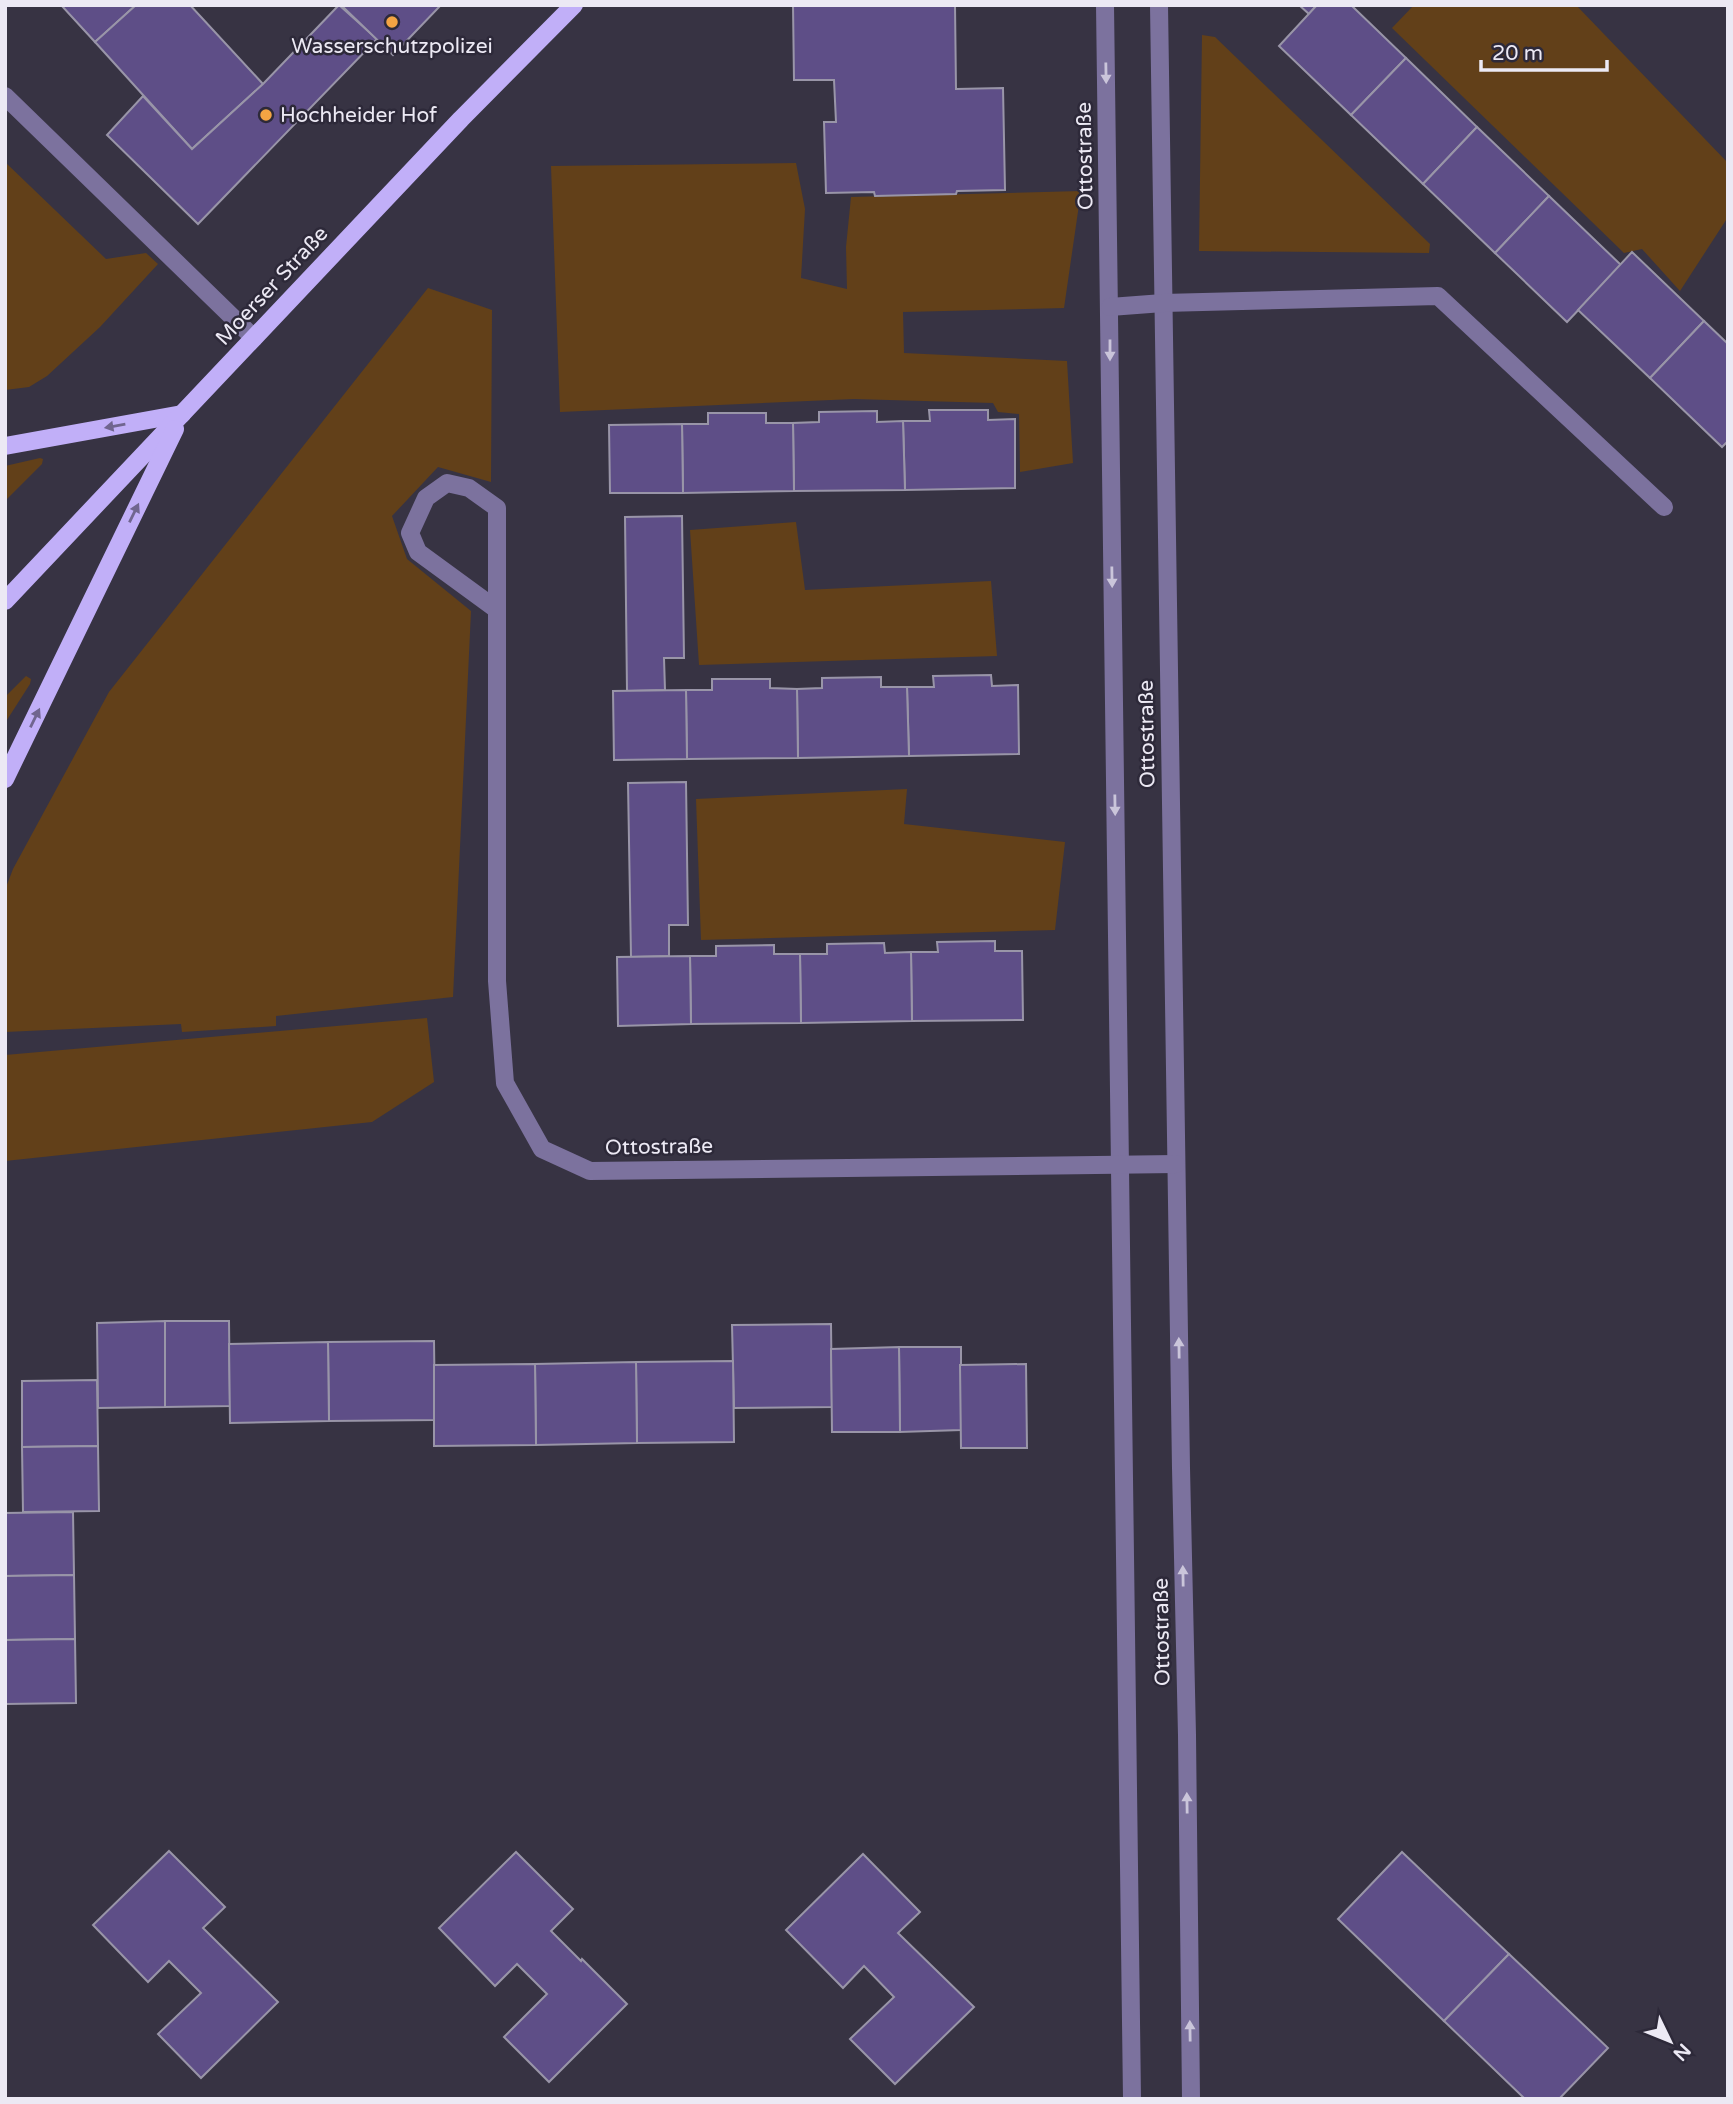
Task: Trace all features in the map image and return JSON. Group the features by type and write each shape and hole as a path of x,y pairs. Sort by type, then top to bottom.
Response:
{"main road":[{"name":"Moerser Straße","path":"5,601 461,119 574,5"},
{"path":"5,446 182,414"},
{"path":"5,779 182,414"}],"street":[{"name":"Ottostraße","path":"1105,5 1132,2099"},
{"name":"Ottostraße","path":"1159,5 1191,2099"},
{"path":"5,96 254,338"},
{"path":"1110,307 1163,303 1438,296 1664,507"},
{"name":"Ottostraße","path":"496,610 418,552 410,533 426,498 447,483 469,488 497,508 496,981 505,1083 542,1149 590,1171 1176,1164"}],"shaded area":[{"path":"1414,5 1576,5 1728,163 1728,217 1680,291 1642,249 1624,253 1392,28"},
{"path":"1202,35 1215,37 1430,244 1429,253 1199,251"},
{"path":"5,162 106,259 146,253 158,264 100,327 47,376 29,387 5,390"},
{"path":"796,163 805,209 801,278 847,289 846,247 851,197 1081,191 1064,308 903,312 904,353 1067,361 1073,463 1020,472 1019,414 998,412 993,403 854,399 560,412 551,166"},
{"path":"428,288 492,310 491,482 438,467 392,516 407,559 471,611 453,997 276,1016 276,1026 182,1032 181,1024 5,1032 5,890 13,869 109,692"},
{"path":"43,459 42,464 5,501 5,466"},
{"path":"796,522 805,590 991,581 997,656 699,665 690,530"},
{"path":"26,676 31,679 30,684 5,723 5,697"},
{"path":"907,789 904,824 1065,842 1055,930 701,940 696,799"},
{"path":"427,1018 434,1082 372,1122 5,1161 5,1055"}],"building":[{"path":"61,5 136,5 95,42"},
{"path":"136,5 190,5 263,84 192,149 95,42"},
{"name":"Hochheider Hof","path":"339,5 377,39 198,224 107,135 143,96 192,149 263,84"},
{"name":"Wasserschutzpolizei","path":"341,5 441,5 393,55"},
{"path":"793,5 955,5 956,89 1003,88 1005,190 875,196 874,192 826,193 824,122 836,122 834,80 794,80"},
{"path":"1299,5 1317,5 1309,14"},
{"path":"1317,5 1351,5 1406,58 1351,115 1279,46"},
{"path":"1406,58 1477,127 1423,184 1351,115"},
{"path":"1477,127 1549,196 1495,253 1423,184"},
{"path":"1549,196 1621,265 1567,322 1495,253"},
{"path":"1632,252 1704,321 1650,378 1578,310"},
{"path":"1704,321 1728,344 1728,441 1722,447 1650,378"},
{"path":"929,410 988,410 988,420 1015,419 1015,488 905,490 903,421 930,421"},
{"path":"877,411 877,422 903,421 905,490 794,491 793,423 819,422 819,412"},
{"path":"708,413 766,413 766,423 793,423 794,491 683,493 682,424 708,424"},
{"path":"682,424 683,493 610,493 609,425"},
{"path":"682,516 684,658 664,658 665,690 627,691 625,517"},
{"path":"991,675 992,686 1018,685 1019,754 909,756 907,687 934,687 933,676"},
{"path":"881,677 881,687 907,687 909,756 798,758 797,689 822,688 822,678"},
{"path":"712,679 770,679 770,688 797,689 798,758 687,759 686,690 712,690"},
{"path":"686,690 687,759 614,760 613,691"},
{"path":"686,782 688,925 669,925 669,956 631,957 628,783"},
{"path":"995,941 995,951 1022,951 1023,1020 912,1021 911,952 938,952 937,942"},
{"path":"884,943 885,953 911,952 912,1021 801,1023 800,954 827,954 827,944"},
{"path":"774,945 774,954 800,954 801,1023 691,1024 690,956 716,956 716,946"},
{"path":"690,956 691,1024 618,1026 617,957"},
{"path":"165,1321 165,1407 98,1408 97,1323"},
{"path":"165,1321 229,1321 230,1406 165,1407"},
{"path":"831,1324 832,1407 734,1408 732,1325"},
{"path":"434,1341 435,1420 329,1421 328,1342"},
{"path":"328,1342 329,1421 230,1423 229,1344"},
{"path":"899,1347 961,1347 961,1430 900,1432"},
{"path":"899,1347 900,1432 832,1432 831,1349"},
{"path":"733,1361 734,1442 637,1443 636,1362"},
{"path":"636,1362 637,1443 536,1445 535,1364"},
{"path":"535,1364 536,1445 434,1446 434,1365"},
{"path":"1026,1364 1027,1448 961,1448 960,1365"},
{"path":"97,1380 98,1446 22,1447 22,1381"},
{"path":"98,1446 99,1511 23,1512 22,1447"},
{"path":"73,1512 74,1575 5,1576 5,1513"},
{"path":"74,1575 75,1639 5,1640 5,1576"},
{"path":"75,1639 76,1703 5,1704 5,1640"},
{"path":"169,1851 225,1907 203,1928 278,2002 201,2078 158,2034 201,1993 169,1961 148,1982 93,1925"},
{"path":"516,1852 573,1909 551,1931 627,2004 549,2082 504,2037 547,1994 517,1964 495,1986 439,1928"},
{"path":"1402,1852 1509,1954 1444,2021 1338,1919"},
{"path":"863,1854 920,1912 898,1933 974,2007 895,2084 850,2039 894,1997 864,1966 843,1988 786,1930"},
{"path":"1509,1954 1608,2048 1559,2099 1525,2099 1444,2021"}],"place":[{"name":"Wasserschutzpolizei","path":"392,22"},
{"name":"Hochheider Hof","path":"266,115"}]}
